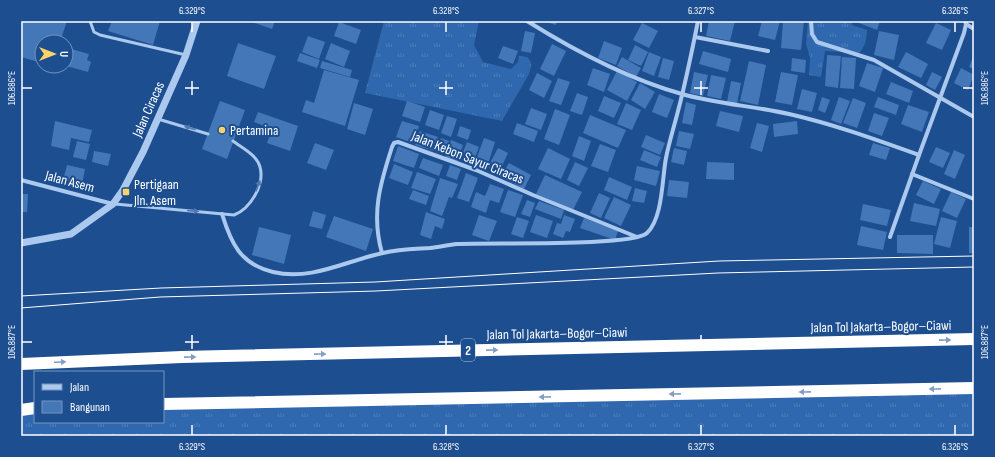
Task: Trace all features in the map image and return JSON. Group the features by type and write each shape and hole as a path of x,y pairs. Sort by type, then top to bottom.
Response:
{"highway":[{"name":"Jalan Tol Jakarta–Bogor–Ciawi","path":"21,364 182,357 974,339"},
{"path":"164,404 974,388"},
{"path":"21,410 34,408"}],"street":[{"name":"Jalan Ciracas","path":"21,243 71,234 113,204 123,190 140,158 158,119 186,55 197,21"},
{"path":"527,21 629,75 682,94 737,107 789,114 919,155"},
{"path":"222,214 229,236 238,251 245,258 257,266 273,272 292,274 313,274 382,253 407,249 431,248 457,244 614,241 639,237 648,232 656,219 663,186 666,157 698,21"},
{"path":"811,21 812,34 817,42 874,60 974,117"},
{"path":"890,237 966,22 974,29"},
{"path":"695,37 768,51"},
{"name":"Jalan Kebon Sayur Ciracas","path":"382,253 377,236 376,213 380,186 394,142 398,142 476,170 533,195 639,237"},
{"path":"912,174 974,199"},
{"name":"Jalan Asem","path":"21,180 113,204"}],"lane":[{"path":"90,21 94,32 100,35 186,55"},
{"path":"158,119 208,134"},
{"path":"113,204 222,214 242,212 250,204 260,182 260,166 253,156 233,141"}],"green space":[{"path":"384,21 479,21 474,45 483,62 511,69 518,62 519,56 527,57 531,63 529,74 502,121 365,93"},
{"path":"808,21 852,21 852,25 867,30 866,40 859,53 825,51 821,77 809,75 810,57 806,44"},
{"path":"974,388 974,436 21,436 21,410 34,408 34,423 164,423 164,404"}],"building":[{"path":"21,21 67,21 63,34 34,34 34,61 21,57"},
{"path":"112,21 160,21 153,45 108,31"},
{"path":"249,21 275,21 272,29"},
{"path":"543,21 557,21 556,25"},
{"path":"709,21 735,21 730,41 706,36"},
{"path":"762,21 780,21 775,40 758,36"},
{"path":"783,21 804,21 801,50 781,48"},
{"path":"854,21 880,21 877,30"},
{"path":"339,22 361,30 356,44 334,36"},
{"path":"642,23 658,31 649,48 633,40"},
{"path":"936,23 951,30 942,50 926,43"},
{"path":"525,31 535,33 531,53 521,51"},
{"path":"879,31 899,35 894,60 874,55"},
{"path":"308,36 325,42 319,59 302,52"},
{"path":"604,41 622,48 616,65 598,58"},
{"path":"238,43 276,56 264,89 227,76"},
{"path":"331,43 350,51 344,67 325,59"},
{"path":"552,44 566,51 554,76 540,69"},
{"path":"635,45 648,52 641,66 628,60"},
{"path":"503,46 518,51 513,64 498,58"},
{"path":"74,50 89,54 87,60 91,62 88,72 74,68"},
{"path":"703,51 731,59 728,72 699,64"},
{"path":"649,52 661,57 654,76 642,71"},
{"path":"906,52 928,64 921,78 898,67"},
{"path":"300,53 320,60 317,68 297,61"},
{"path":"827,55 841,56 838,88 825,86"},
{"path":"974,55 974,69 969,67"},
{"path":"622,57 641,68 636,77 617,66"},
{"path":"842,57 856,58 854,89 840,88"},
{"path":"663,58 674,61 669,80 658,77"},
{"path":"792,58 806,60 805,73 791,71"},
{"path":"322,61 352,70 350,77 320,68"},
{"path":"749,61 766,65 758,105 740,101"},
{"path":"867,63 883,68 875,92 859,86"},
{"path":"593,68 610,74 604,92 587,85"},
{"path":"961,68 974,75 968,90 954,83"},
{"path":"324,70 359,80 345,126 302,112 306,100 314,103"},
{"path":"617,71 637,82 627,101 607,90"},
{"path":"694,72 708,75 703,96 690,93"},
{"path":"781,72 798,75 792,105 775,102"},
{"path":"932,72 942,77 935,90 926,85"},
{"path":"537,73 552,81 544,98 529,90"},
{"path":"711,75 726,78 721,99 707,96"},
{"path":"558,78 570,82 561,105 549,101"},
{"path":"731,81 741,83 737,104 727,102"},
{"path":"891,82 913,91 909,103 886,94"},
{"path":"640,83 655,92 645,109 631,100"},
{"path":"802,89 817,93 812,112 797,109"},
{"path":"577,93 588,97 582,115 570,111"},
{"path":"659,94 674,100 667,118 652,112"},
{"path":"604,96 621,103 614,118 598,111"},
{"path":"822,97 830,100 825,113 818,110"},
{"path":"839,97 850,101 841,124 831,120"},
{"path":"878,97 899,105 896,115 874,107"},
{"path":"853,98 866,103 857,128 843,123"},
{"path":"220,101 245,110 227,159 202,149"},
{"path":"407,101 425,107 420,122 402,116"},
{"path":"686,102 696,105 692,125 682,123"},
{"path":"354,103 373,109 365,135 347,129"},
{"path":"626,103 641,110 632,130 617,124"},
{"path":"908,105 929,112 922,132 901,124"},
{"path":"531,108 547,114 541,130 525,124"},
{"path":"555,109 570,115 559,145 544,139"},
{"path":"430,110 444,115 439,130 425,125"},
{"path":"720,111 743,116 739,132 716,126"},
{"path":"258,112 298,126 290,151 267,143 272,129 254,122"},
{"path":"874,113 889,118 882,136 868,131"},
{"path":"590,115 626,130 618,148 583,133"},
{"path":"447,116 457,119 451,137 441,133"},
{"path":"55,121 92,130 89,142 71,138 69,150 51,146"},
{"path":"402,121 419,126 413,143 396,137"},
{"path":"797,121 798,134 774,137 773,124"},
{"path":"517,123 538,131 534,142 513,134"},
{"path":"757,123 769,126 762,152 750,148"},
{"path":"460,126 471,130 468,140 457,136"},
{"path":"420,131 438,137 434,151 415,145"},
{"path":"679,131 694,134 690,149 676,146"},
{"path":"646,135 665,143 660,155 641,147"},
{"path":"579,136 591,141 584,161 572,156"},
{"path":"441,138 449,141 444,154 436,152"},
{"path":"484,138 495,142 488,164 476,160"},
{"path":"451,140 463,145 457,162 445,158"},
{"path":"77,141 90,144 86,160 73,157"},
{"path":"467,142 479,147 474,161 461,157"},
{"path":"315,143 334,150 326,170 307,163"},
{"path":"873,143 890,148 886,160 869,155"},
{"path":"600,144 616,150 608,172 591,166"},
{"path":"398,146 419,154 414,168 393,161"},
{"path":"936,147 950,153 943,168 929,162"},
{"path":"498,148 508,153 499,172 488,167"},
{"path":"548,148 570,159 561,179 538,169"},
{"path":"674,148 687,151 684,165 671,162"},
{"path":"644,150 661,157 657,167 640,160"},
{"path":"954,150 965,155 955,179 944,174"},
{"path":"94,151 111,154 108,166 92,162"},
{"path":"423,158 443,165 439,176 419,168"},
{"path":"575,162 588,168 579,186 567,180"},
{"path":"707,162 734,163 734,180 706,179"},
{"path":"509,163 531,175 524,189 501,176"},
{"path":"394,164 413,172 408,185 389,178"},
{"path":"67,165 85,169 82,185 63,180"},
{"path":"450,165 461,169 457,180 446,176"},
{"path":"637,166 660,171 656,186 634,180"},
{"path":"417,172 436,179 430,194 411,188"},
{"path":"466,173 478,178 469,202 457,198"},
{"path":"545,175 582,192 573,210 536,194"},
{"path":"609,177 632,187 627,200 604,190"},
{"path":"440,178 458,184 452,198 449,197 442,216 430,211"},
{"path":"669,180 689,182 687,198 667,196"},
{"path":"923,181 941,189 934,204 916,195"},
{"path":"490,184 504,189 499,203 490,200 486,213 471,207 476,192 485,196"},
{"path":"635,188 647,191 644,203 632,201"},
{"path":"413,190 429,196 426,205 409,199"},
{"path":"508,190 523,195 515,217 500,212"},
{"path":"951,192 966,199 957,218 942,211"},
{"path":"599,193 610,198 601,218 590,213"},
{"path":"21,194 28,194 27,212 21,212"},
{"path":"614,197 631,205 621,226 604,218"},
{"path":"527,200 535,203 530,217 521,214"},
{"path":"539,201 564,210 561,219 535,209"},
{"path":"914,203 940,209 936,226 910,221"},
{"path":"863,204 891,210 887,226 860,220"},
{"path":"313,211 326,215 322,229 309,226"},
{"path":"426,212 445,219 442,229 435,226 431,239 420,235"},
{"path":"479,215 497,221 489,241 472,235"},
{"path":"536,215 553,221 547,238 530,232"},
{"path":"564,215 575,219 570,232 566,231 563,238 553,234 557,223 561,224"},
{"path":"334,216 373,229 366,251 326,237"},
{"path":"517,217 529,221 523,238 511,234"},
{"path":"941,217 957,221 950,248 934,244"},
{"path":"584,218 618,231 615,240 580,228"},
{"path":"861,226 887,232 883,250 857,245"},
{"path":"259,227 291,235 284,264 252,255"},
{"path":"969,227 974,227 974,253 969,253"},
{"path":"897,235 933,235 933,254 897,253"}],"tram line":[{"path":"21,296 161,288 375,282 719,261 974,256"},
{"path":"21,308 160,297 376,291 718,273 974,267"}],"place":[{"name":"Pertamina","path":"222,130"},
{"name":"Pertigaan Jln. Asem","path":"126,192"}]}
